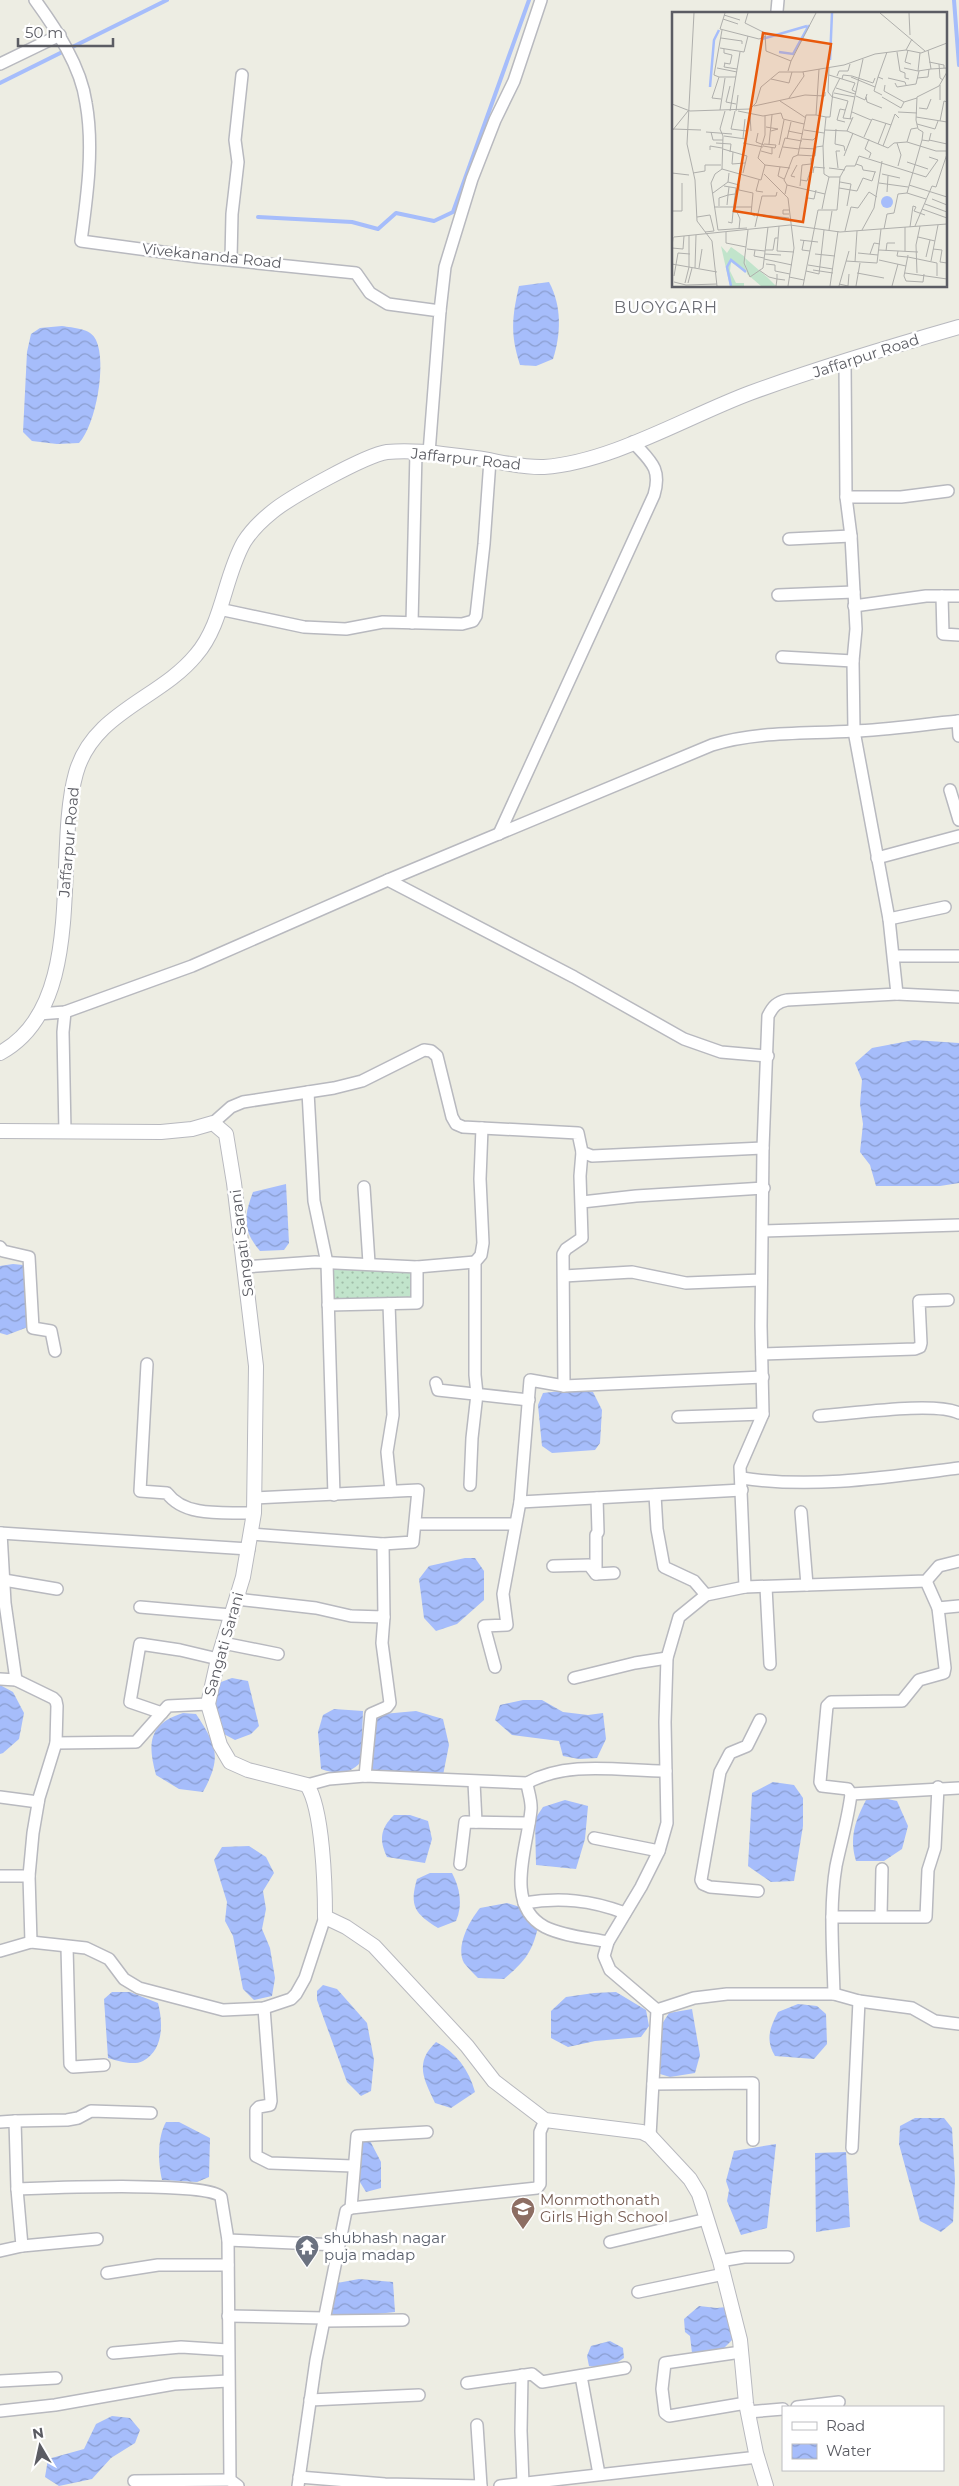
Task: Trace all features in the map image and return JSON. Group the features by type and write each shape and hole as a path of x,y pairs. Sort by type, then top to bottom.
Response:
{"street":[{"name":"Vivekananda Road","path":"35,0 61,38 86,102 87,195 82,241 356,273 370,293 388,304 440,311"},
{"path":"412,623 423,452 445,266 472,180 495,120 514,81 541,0"},
{"path":"0,64 61,38"},
{"path":"230,259 232,214 238,162 235,140 242,74"},
{"name":"Jaffarpur Road","path":"0,1053 9,1048 38,1014 47,998 57,970 69,816 76,771 99,731 118,714 178,674 199,653 219,609 243,543 273,511 311,486 383,452 423,452 542,467 590,458 752,392 959,327"},
{"path":"845,362 846,497 851,536 856,629 853,661 854,731 889,919 897,994"},
{"path":"499,834 654,495 658,481 653,464 633,442"},
{"path":"219,609 304,627 346,628 372,622 462,624 475,619 484,544 490,460"},
{"path":"846,497 901,498 948,490"},
{"path":"790,539 851,536"},
{"path":"778,595 854,592"},
{"path":"854,606 942,596 959,596"},
{"path":"942,596 943,634 959,635"},
{"path":"782,657 853,661"},
{"path":"38,1014 65,1012 192,966 388,880 728,740 777,733 854,731 959,721 959,736"},
{"path":"950,790 959,820"},
{"path":"877,858 959,836"},
{"path":"388,880 566,972 684,1039 721,1052 768,1056"},
{"path":"889,919 945,907"},
{"path":"894,956 959,956"},
{"path":"745,1587 742,1478 740,1467 763,1414 761,1280 768,1016 772,1007 778,1002 787,1000 897,994 959,997"},
{"path":"65,1012 63,1032 65,1132"},
{"path":"0,1131 161,1132 192,1129 213,1123 243,1102 362,1081 414,1054 431,1051 437,1056 440,1063 452,1117 456,1124 463,1127 578,1133 582,1152 580,1176 582,1238 564,1251 564,1386"},
{"path":"308,1092 314,1201 328,1263 334,1495"},
{"name":"Sangati Sarani","path":"213,1123 226,1134 234,1183 256,1366 254,1513 249,1549 218,1659 208,1704 220,1745 230,1762 248,1770 308,1785"},
{"path":"470,1485 472,1438 477,1394 475,1375 475,1262 481,1255 483,1243 480,1179 482,1128"},
{"path":"582,1152 592,1156 763,1148"},
{"path":"364,1187 369,1263"},
{"path":"582,1202 636,1196 764,1188"},
{"path":"763,1231 959,1225"},
{"path":"0,1248 3,1251 29,1257 33,1328 51,1331 55,1352"},
{"path":"244,1267 328,1263 417,1266 475,1262"},
{"path":"328,1305 417,1303 417,1266"},
{"path":"564,1276 632,1272 686,1283 761,1280"},
{"path":"762,1354 916,1349 921,1343 919,1301 948,1300"},
{"path":"389,1304 390,1379 393,1416 387,1452 391,1491"},
{"path":"147,1364 140,1491 167,1493 175,1504 199,1510 254,1513"},
{"path":"495,1667 484,1626 507,1625 503,1594 520,1502 530,1380 564,1386 763,1377"},
{"path":"436,1383 438,1390 529,1400"},
{"path":"819,1416 925,1408 949,1408 959,1413"},
{"path":"678,1417 763,1414"},
{"path":"742,1478 768,1482 826,1481 868,1479 959,1468"},
{"path":"251,1534 383,1544 413,1542 418,1490 254,1498"},
{"path":"520,1502 742,1490"},
{"path":"656,1495 657,1529 664,1567 694,1581 706,1595"},
{"path":"596,1574 597,1498"},
{"path":"801,1512 807,1585"},
{"path":"416,1524 515,1524"},
{"path":"16,1680 0,1533 249,1549"},
{"path":"365,1776 370,1714 387,1708 390,1703 382,1642 384,1617 383,1544"},
{"path":"657,2010 610,1970 604,1956 608,1942 659,1851 667,1823 667,1658 679,1617 706,1595 745,1587 926,1581 939,1566 959,1561"},
{"path":"553,1566 589,1565 596,1574"},
{"path":"596,1574 614,1573"},
{"path":"4,1580 57,1589"},
{"path":"834,1994 832,1916 836,1866 847,1825 851,1794 848,1789 822,1786 820,1782 828,1703 902,1701 919,1680 944,1672 946,1668 938,1608 926,1581"},
{"path":"766,1587 770,1664"},
{"path":"236,1599 316,1608 351,1616 384,1617"},
{"path":"938,1608 959,1606"},
{"path":"140,1607 231,1615"},
{"path":"223,1643 278,1654"},
{"path":"162,1713 130,1702 140,1644 180,1650 218,1659"},
{"path":"574,1678 635,1663 667,1658"},
{"path":"0,1679 16,1680 56,1701 56,1743 38,1802 29,1876 30,1942"},
{"path":"56,1743 136,1742 168,1706 208,1704"},
{"path":"758,1891 710,1887 701,1880 720,1772 730,1753 747,1746 760,1720"},
{"path":"0,1951 30,1942 86,1948 109,1959 124,1979 139,1988 223,2010 264,2008 291,1999 296,1994 305,1978 325,1917 318,1822 312,1792 308,1785 329,1779 365,1776 528,1783 547,1774 581,1769 666,1771"},
{"path":"474,1782 476,1822"},
{"path":"528,1783 531,1807 522,1870 522,1895 524,1903 538,1921 551,1930 608,1942"},
{"path":"851,1794 938,1787 959,1788"},
{"path":"832,1916 926,1917 928,1870 935,1848 938,1787"},
{"path":"0,1797 38,1802"},
{"path":"460,1864 465,1822 529,1823"},
{"path":"594,1838 659,1851"},
{"path":"881,1916 882,1869"},
{"path":"0,1876 29,1876"},
{"path":"524,1903 548,1899 587,1901 624,1914"},
{"path":"325,1917 346,1927 374,1946 467,2046 500,2087 545,2120 642,2132 650,2136 690,2179 699,2194 722,2268 741,2352 747,2408 766,2486"},
{"path":"67,1947 70,2064 73,2067 104,2065"},
{"path":"657,2010 694,1998 727,1994 834,1994 859,2001 912,2008 935,2020 959,2024"},
{"path":"852,2148 859,2001"},
{"path":"264,2008 271,2102 270,2105 259,2107 256,2110 256,2156 270,2163 353,2166"},
{"path":"650,2136 657,2010"},
{"path":"653,2084 698,2082 753,2083 754,2140"},
{"path":"0,2122 67,2120 78,2118 91,2111 151,2113"},
{"path":"351,2208 537,2188 540,2184 540,2132 545,2120"},
{"path":"14,2121 22,2246"},
{"path":"427,2132 357,2136 351,2208 344,2217 338,2245 310,2400 298,2482 481,2486 477,2425"},
{"path":"17,2189 153,2186 212,2191 219,2193 223,2201 228,2240 228,2382 234,2483 134,2481"},
{"path":"610,2242 707,2219"},
{"path":"0,2251 22,2246 97,2239"},
{"path":"228,2240 338,2245"},
{"path":"638,2292 722,2268 744,2257 788,2257"},
{"path":"107,2273 158,2265 228,2265"},
{"path":"228,2316 403,2320"},
{"path":"113,2353 181,2347 228,2350"},
{"path":"741,2352 665,2364 662,2389 665,2413 669,2416 747,2408 782,2409"},
{"path":"467,2383 533,2374 542,2382 625,2368"},
{"path":"522,2376 521,2431 524,2484"},
{"path":"581,2376 599,2474"},
{"path":"0,2381 56,2378"},
{"path":"0,2411 55,2405 174,2384 228,2382"},
{"path":"310,2400 419,2395"},
{"path":"805,2406 839,2402"},
{"path":"500,2486 758,2457"}],"green space":[{"path":"330,1267 416,1267 413,1300 332,1301"}],"water":[{"path":"549,282 556,301 559,320 558,340 553,359 536,366 520,365 513,335 519,286"},
{"path":"62,326 86,331 94,336 96,340 99,350 100,378 95,409 85,434 79,443 57,444 32,441 23,432 27,352 31,334 40,328"},
{"path":"914,1040 959,1043 959,1183 940,1186 876,1186 870,1165 860,1152 863,1124 860,1104 862,1080 855,1063 872,1048"},
{"path":"286,1184 289,1243 284,1250 260,1251 250,1236 246,1223 253,1192"},
{"path":"23,1265 28,1291 28,1327 7,1335 0,1333 0,1266"},
{"path":"570,1390 593,1392 602,1410 600,1443 595,1450 552,1453 542,1446 538,1405 543,1393"},
{"path":"465,1558 475,1558 484,1571 484,1600 457,1624 436,1631 424,1618 419,1579 429,1566"},
{"path":"232,1678 248,1681 259,1726 251,1734 235,1740 222,1733 215,1707 216,1695 221,1682"},
{"path":"0,1685 13,1692 24,1713 19,1739 0,1754"},
{"path":"523,1700 542,1700 563,1712 588,1715 603,1713 606,1739 597,1758 579,1759 563,1756 559,1741 512,1735 495,1720 500,1705"},
{"path":"334,1709 363,1711 361,1762 343,1773 321,1769 318,1732 323,1715"},
{"path":"416,1711 443,1719 449,1745 443,1775 372,1771 370,1736 372,1715"},
{"path":"183,1713 196,1714 209,1735 212,1744 215,1760 213,1770 203,1792 179,1789 156,1775 152,1753 153,1736 163,1723"},
{"path":"773,1782 794,1785 803,1798 803,1826 794,1881 771,1882 748,1866 752,1793"},
{"path":"883,1798 897,1801 908,1826 902,1849 884,1861 856,1861 853,1837 859,1815 866,1800"},
{"path":"565,1800 588,1806 585,1839 576,1869 536,1865 535,1819 543,1807"},
{"path":"394,1815 410,1815 428,1821 432,1839 425,1863 387,1857 382,1835 389,1820"},
{"path":"249,1846 266,1857 274,1873 263,1891 266,1909 262,1929 270,1948 275,1978 272,1996 254,2000 243,1989 233,1936 225,1921 227,1902 214,1860 222,1847"},
{"path":"430,1873 452,1873 460,1897 456,1921 438,1928 419,1913 414,1903 417,1879"},
{"path":"507,1903 520,1907 538,1927 533,1944 522,1962 504,1979 478,1978 464,1963 461,1949 462,1941 472,1919 480,1908"},
{"path":"323,1985 337,1989 367,2023 374,2060 371,2091 361,2096 347,2082 317,2000 317,1991"},
{"path":"112,1992 130,1992 158,2003 161,2027 158,2043 150,2056 143,2061 130,2063 108,2058 104,1999"},
{"path":"616,1992 646,2010 649,2026 641,2037 595,2041 568,2047 551,2038 551,2011 566,1997"},
{"path":"798,2004 817,2006 826,2014 827,2044 814,2059 775,2056 770,2044 771,2028 778,2012"},
{"path":"692,2009 700,2055 695,2073 670,2077 660,2074 660,2027 669,2013"},
{"path":"436,2042 450,2051 461,2062 475,2092 451,2108 435,2103 427,2086 423,2071 425,2057"},
{"path":"915,2118 944,2118 952,2128 955,2180 953,2222 941,2232 920,2221 899,2144 900,2126"},
{"path":"166,2122 179,2122 210,2138 209,2177 197,2182 162,2180 159,2151 161,2135"},
{"path":"367,2135 381,2162 381,2188 366,2192 355,2174 356,2140"},
{"path":"776,2144 767,2228 741,2235 727,2201 729,2190 726,2181 734,2151"},
{"path":"846,2152 850,2227 816,2232 815,2153"},
{"path":"359,2279 393,2282 395,2312 359,2316 332,2314 337,2283"},
{"path":"699,2306 726,2307 733,2339 724,2348 692,2353 690,2336 685,2332 684,2319"},
{"path":"610,2341 623,2348 624,2358 607,2366 589,2366 587,2356 591,2346"},
{"path":"112,2416 130,2418 140,2430 135,2443 111,2458 92,2479 59,2486 45,2477 48,2459 84,2449 96,2424"}],"waterway":[{"path":"0,83 167,0"},
{"path":"258,217 352,222 378,229 396,213 434,221 453,212 529,0"},
{"path":"954,0 959,65"}],"place":[{"name":"Monmothonath Girls High School","path":"523,2230"},
{"name":"shubhash nagar puja madap","path":"307,2268"}],"district":[{"name":"BUOYGARH","path":"666,307"}]}
